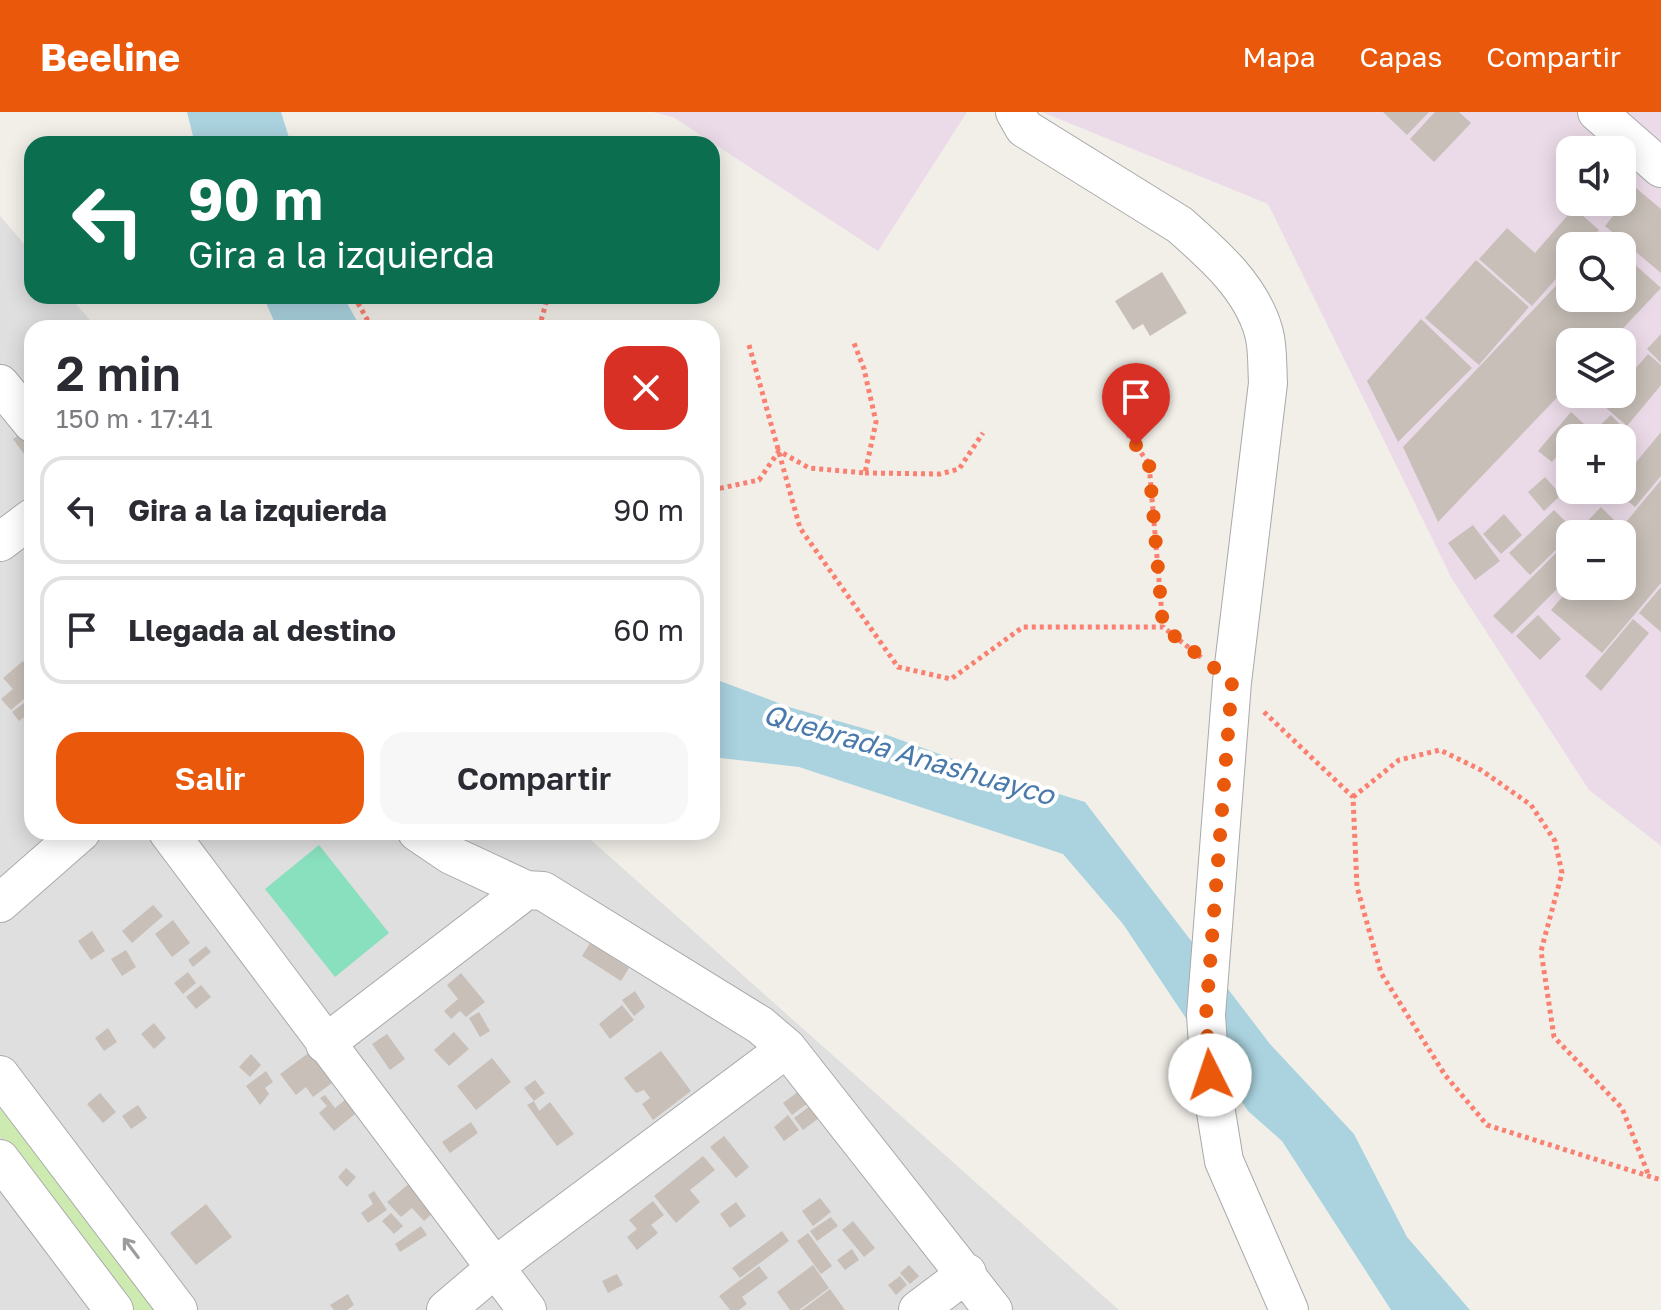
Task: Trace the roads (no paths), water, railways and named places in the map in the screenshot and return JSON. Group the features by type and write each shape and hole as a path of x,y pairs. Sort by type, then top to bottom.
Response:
{"street":[{"path":"1015,112 1024,128 1180,225 1203,245 1252,302 1265,334 1268,383 1232,682 1206,1015 1210,1075 1224,1161 1289,1310"},
{"path":"1597,112 1661,168"},
{"path":"0,384 24,413"},
{"path":"0,542 24,524"},
{"path":"0,903 72,840"},
{"path":"174,840 527,1310"},
{"path":"429,840 451,855 526,890 543,891 760,1025 787,1048 967,1273 993,1310"},
{"path":"325,1044 526,890"},
{"path":"446,1310 514,1252 787,1048"},
{"path":"0,1075 178,1310"},
{"path":"0,1159 114,1310"},
{"path":"918,1310 967,1273"}],"water":[{"path":"187,112 281,112 288,136 193,136"},
{"path":"266,304 348,304 356,320 274,320"},
{"name":"Quebrada Anashuayco","path":"720,681 789,707 887,735 1000,776 1085,802 1270,1044 1354,1134 1407,1237 1470,1310 1391,1310 1282,1141 1248,1111 1123,924 1063,854 799,767 720,758"}]}
